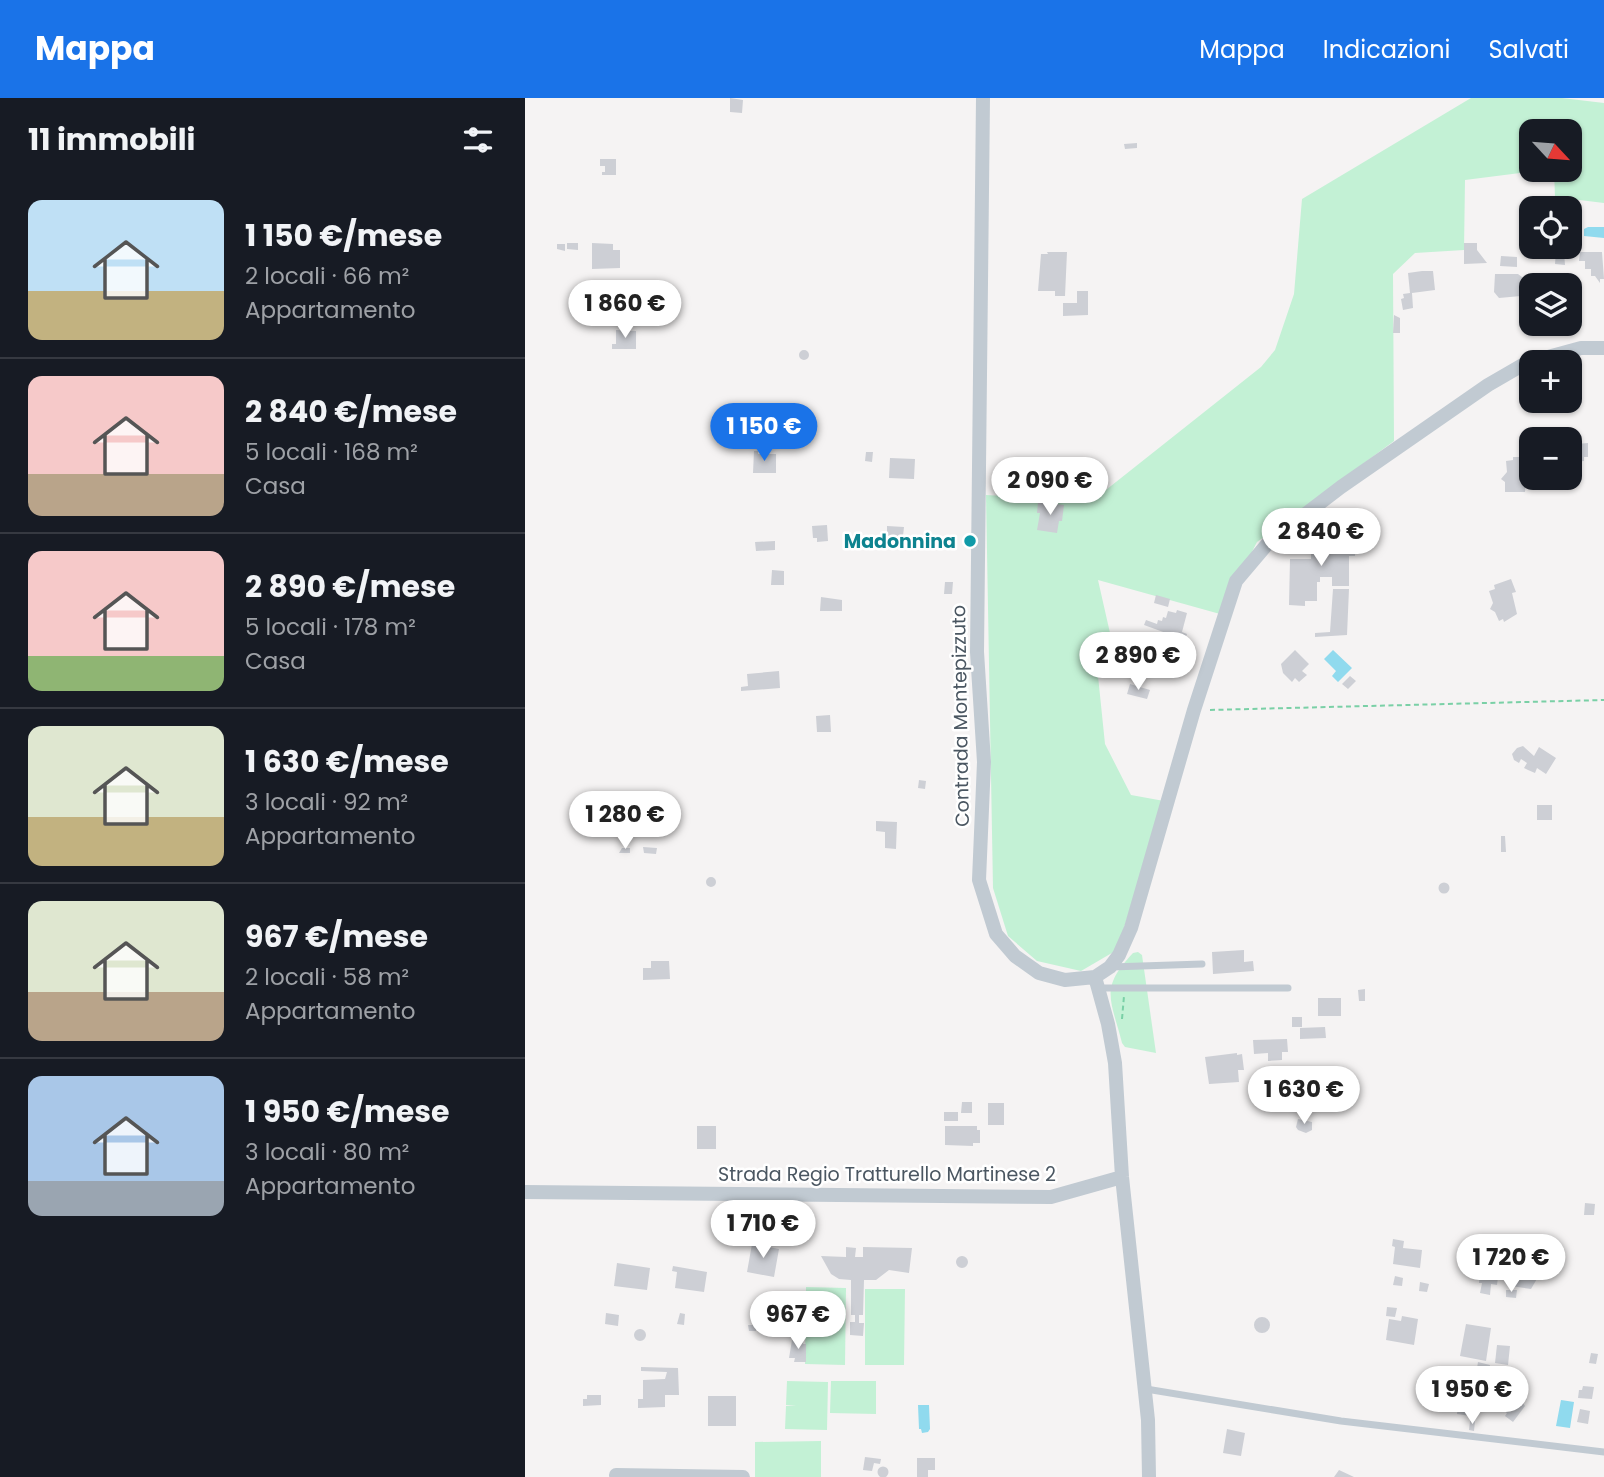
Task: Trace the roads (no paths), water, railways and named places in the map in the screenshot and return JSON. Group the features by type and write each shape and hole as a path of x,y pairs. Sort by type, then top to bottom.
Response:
{"street":[{"name":"Contrada Montepizzuto","path":"983,98 977,652 984,762 979,880 996,934 1015,956 1039,973 1065,980 1096,983"},
{"path":"1149,1477 1149,1420 1122,1177 1115,1063 1108,1024 1096,983 1119,955 1131,928 1194,710 1236,581 1269,542 1341,488 1507,374 1526,363 1581,348 1604,348"},
{"name":"Strada Regio Tratturello Martinese 2","path":"525,1192 1051,1197 1122,1177"},
{"path":"616,1475 743,1477"}],"lane":[{"path":"1110,967 1202,964"},
{"path":"1096,983 1125,988 1288,988"},
{"path":"1145,1389 1341,1421 1604,1452"}],"water":[{"path":"1604,227 1604,238 1584,236 1584,229"},
{"path":"1333,650 1352,668 1338,682 1332,676 1336,671 1324,659"},
{"path":"1561,1400 1574,1402 1570,1428 1556,1426"},
{"path":"918,1405 929,1405 928,1432 922,1433 919,1429"}],"place":[{"name":"Madonnina","path":"970,541"}]}
